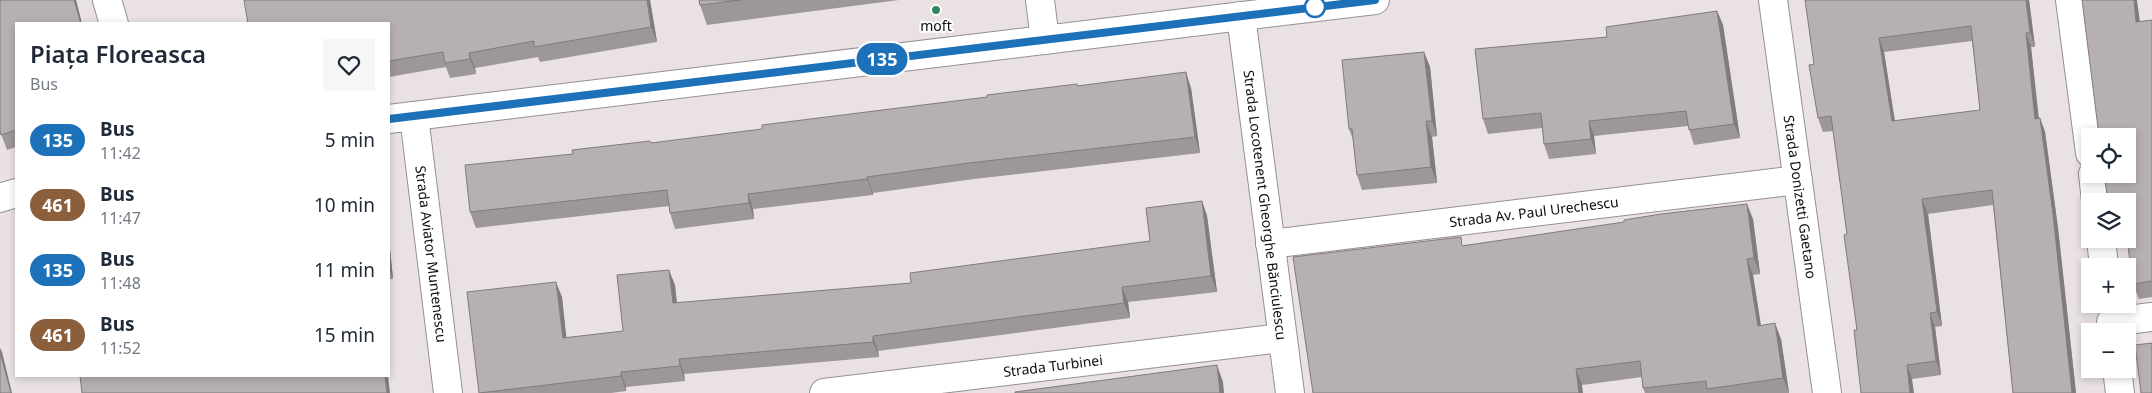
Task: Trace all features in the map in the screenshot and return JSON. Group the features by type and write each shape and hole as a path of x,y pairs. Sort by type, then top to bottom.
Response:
{"street":[{"path":"107,0 113,22"},
{"path":"1040,0 1045,40"},
{"path":"401,118 1375,0"},
{"name":"Strada Donizetti Gaetano","path":"1773,0 1827,393"},
{"path":"2070,0 2087,128"},
{"name":"Strada Locotenent Gheorghe Bănciulescu","path":"1241,16 1290,393"},
{"name":"Strada Aviator Muntenescu","path":"401,118 448,393"},
{"name":"Strada Av. Paul Urechescu","path":"1270,244 1798,180"},
{"path":"0,198 15,193"},
{"path":"2111,319 2152,317"},
{"name":"Strada Turbinei","path":"824,393 1282,338"},
{"path":"2118,378 2120,393"}],"building":[{"path":"0,0 74,0 80,22 15,22 15,130 1,135"},
{"path":"244,0 647,0 651,27 534,47 534,41 469,53 470,59 445,63 443,52 390,61 390,22 248,22"},
{"path":"699,0 741,0 700,5"},
{"path":"1805,0 2026,0 2030,32 2026,33 2035,119 2040,118 2053,214 2072,393 2013,393 1992,190 1922,199 1937,312 1930,313 1936,361 1907,365 1910,393 1861,393 1854,330 1857,330 1844,235 1847,234 1831,116 1818,118 1809,65 1814,64","holes":["1971,26 1980,110 1892,121 1879,38"]},
{"path":"2082,0 2134,0 2136,22 2152,20 2152,281 2136,284 2136,258 2130,258 2128,248 2136,248 2136,193 2107,193 2105,183 2136,183 2136,128 2098,128"},
{"path":"1717,11 1734,124 1689,130 1686,111 1589,121 1591,139 1544,144 1541,113 1483,119 1475,49 1607,37 1606,27"},
{"path":"1424,52 1432,121 1426,121 1431,167 1357,175 1352,129 1349,129 1342,60"},
{"path":"1186,72 1195,137 969,163 867,177 867,179 748,194 749,203 670,213 667,190 470,212 465,165 573,154 572,150 650,141 651,143 762,129 762,125 987,97 987,95"},
{"path":"1202,201 1211,276 1122,287 1124,303 873,336 873,342 679,359 680,366 621,372 621,376 479,393 467,292 556,282 563,338 623,331 617,275 669,270 673,303 911,283 910,273 1150,241 1146,208"},
{"path":"1747,204 1754,258 1747,259 1758,326 1775,323 1783,378 1707,389 1706,381 1643,388 1640,361 1576,369 1579,393 1313,393 1293,257 1461,237 1462,246 1624,222 1624,220 1661,214"},
{"path":"2152,343 2152,393 2141,393 2136,345"},
{"path":"0,352 11,393 0,393"},
{"path":"1217,365 1220,393 1015,393 1015,392"},
{"path":"80,377 385,377 387,393 82,393"}],"bus line":[{"name":"135","path":"390,119 1375,0"}],"place":[{"name":"moft","path":"936,10"}]}
